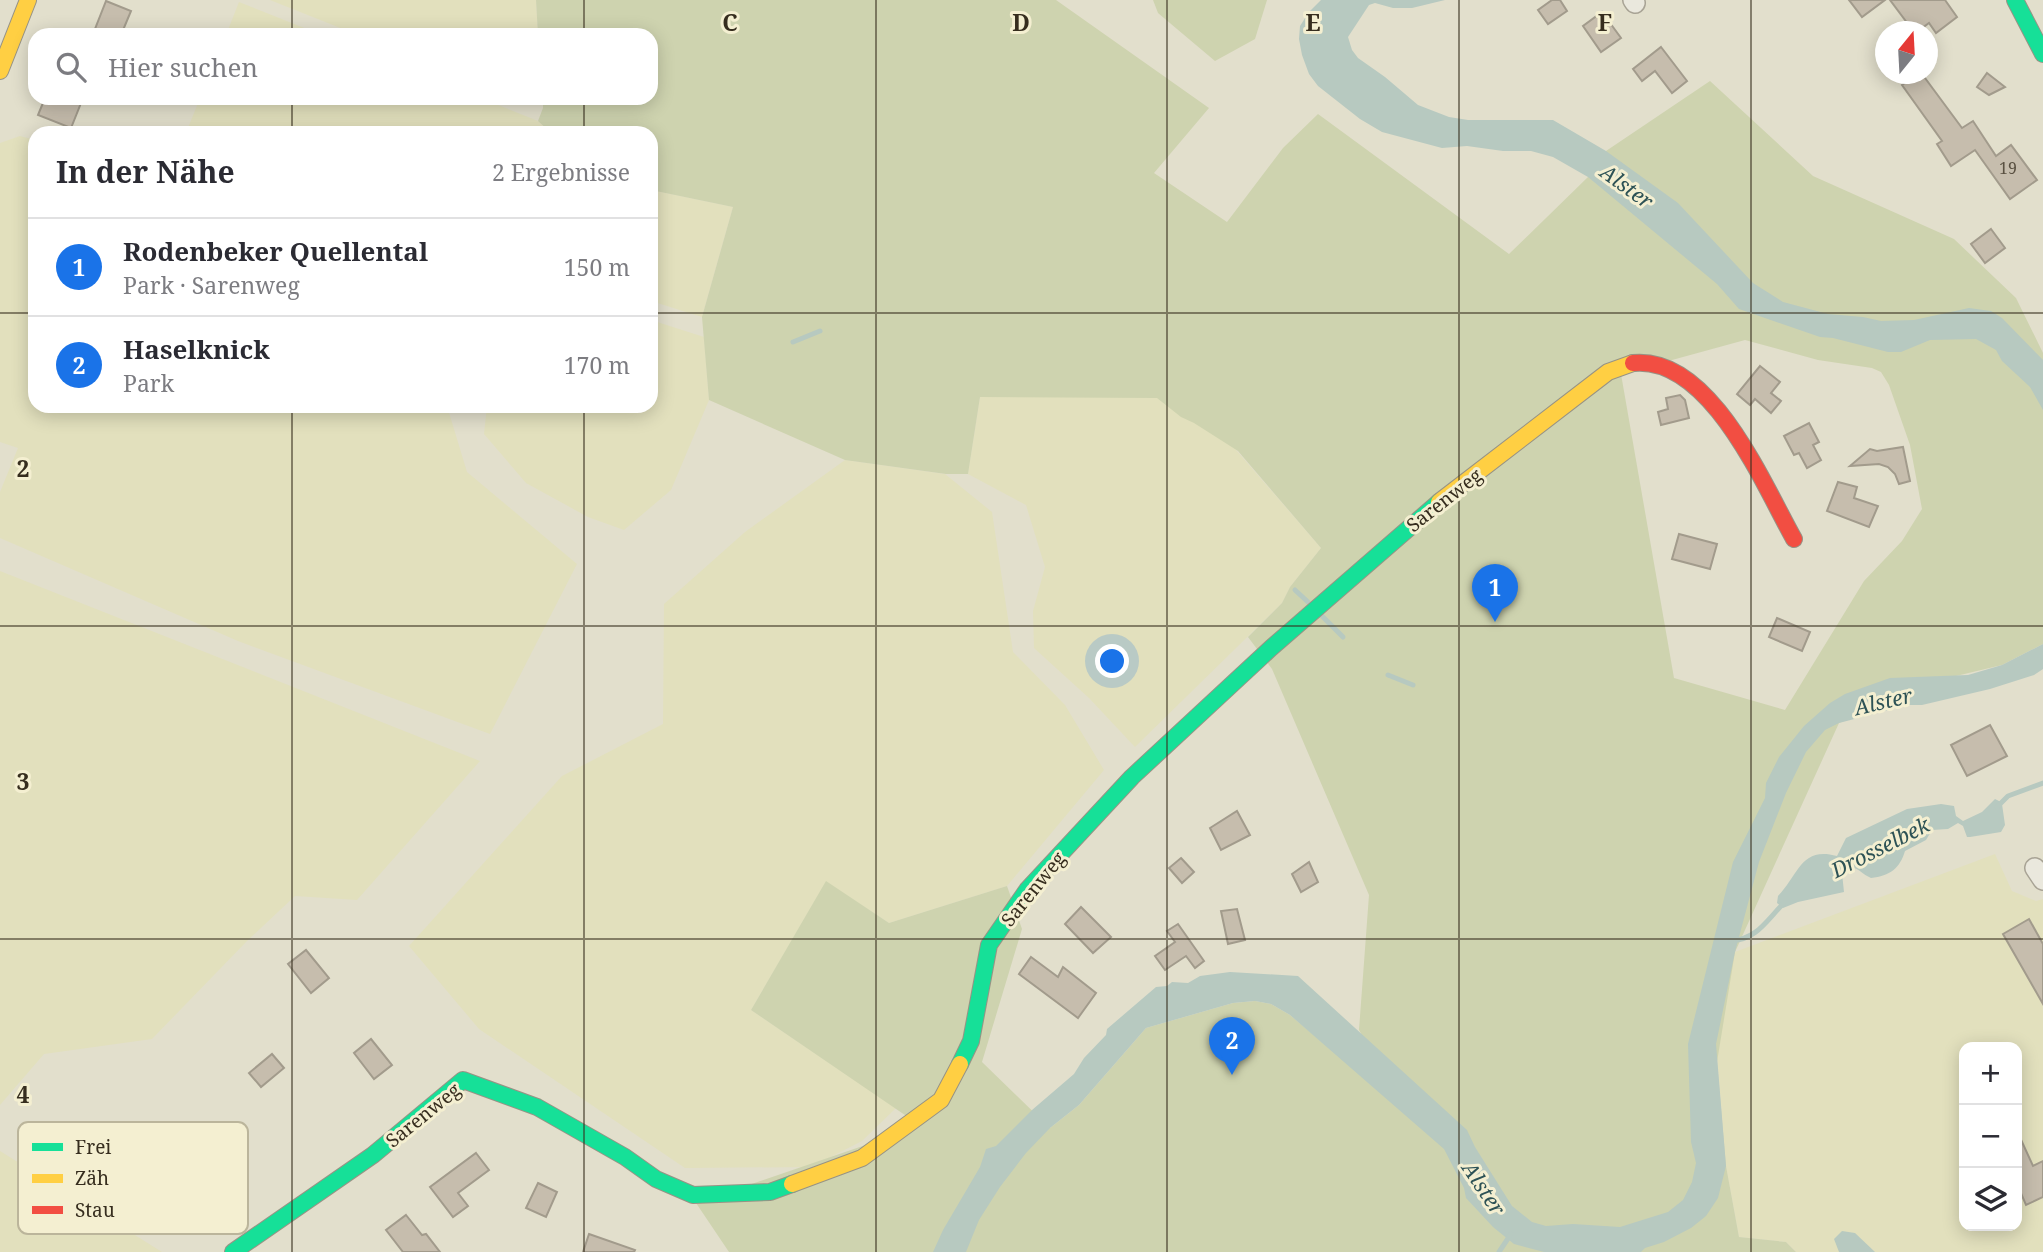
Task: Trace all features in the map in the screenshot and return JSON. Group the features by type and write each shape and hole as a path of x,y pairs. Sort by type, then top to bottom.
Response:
{"street":[{"path":"0,71 29,0"},
{"path":"2015,0 2043,54"},
{"path":"0,17 19,24"},
{"name":"Sarenweg","path":"233,1252 373,1155 463,1080 537,1107 625,1157 656,1179 693,1195 770,1192 862,1158 941,1100 971,1041 989,945 1027,890 1132,778 1416,520 1608,372 1635,362 1651,362 1682,374 1712,402 1731,429 1794,539"}],"shaded area":[{"path":"270,0 536,0 538,28 340,28"},
{"path":"239,2 304,28 229,28"},
{"path":"197,105 498,105 538,121 543,126 189,126"},
{"path":"20,136 28,138 28,413 449,413 467,472 577,564 490,734 238,641 0,538 0,492 18,448 0,442 0,143"},
{"path":"658,191 733,207 702,317 658,303"},
{"path":"658,322 704,337 709,400 671,490 624,530 588,517 526,483 484,434 486,413 658,413"},
{"path":"1075,344 1224,436 1321,548 1290,587 1282,603 1135,747 1089,698 1034,648 1033,611 1045,567 1026,505 968,474 980,397"},
{"path":"845,460 945,474 992,512 1013,652 1065,705 1104,770 1007,886 889,923 826,882 751,1010 896,1108 862,1141 811,1167 685,1168 479,1029 409,946 562,776 663,724 664,604 745,532"},
{"path":"0,571 480,761 357,900 295,896 248,940 152,1039 44,1054 0,1105"},
{"path":"1995,854 2012,891 2036,901 2043,899 2043,1252 1796,1252 1786,1242 1739,1237 1726,1166 1716,1044 1735,952"},
{"path":"0,1151 18,1162 18,1234 133,1234 162,1252 0,1252"}],"green space":[{"path":"536,0 1056,0 1209,108 1154,173 1227,222 1283,148 1318,114 1509,254 1588,177 1606,151 1710,81 1813,176 1954,239 2016,298 2043,353 2043,644 2002,665 1956,676 1839,723 1735,952 1717,1062 1726,1166 1739,1237 1786,1242 1796,1252 729,1252 696,1203 921,1126 751,1010 826,881 889,923 1007,886 1022,929 982,1062 1050,1128 1079,1105 1146,1028 1233,1003 1255,1001 1271,1004 1290,1015 1410,1116 1359,1030 1369,895 1272,669 1248,637 1282,603 1290,587 1321,548 1238,451 1181,417 1157,398 980,397 968,474 946,474 845,460 709,400 702,317 733,207 658,191 658,126 543,126 538,121 543,105 658,105 658,28 538,28","holes":["1745,340 1818,360 1872,368 1881,372 1889,385 1910,445 1922,509 1902,541 1864,581 1785,710 1674,678 1621,374"]},
{"path":"1153,0 1267,0 1255,39 1215,61 1158,13"}],"water":[{"name":"Alster","path":"1321,0 1445,0 1412,8 1393,8 1375,3 1369,5 1348,37 1352,50 1358,58 1418,105 1449,117 1468,120 1553,120 1606,151 1678,203 1753,283 1783,302 1828,314 1881,321 1914,320 1969,308 1991,311 2002,318 2043,360 2043,410 2030,387 2002,361 1996,350 1976,339 1930,340 1901,352 1888,352 1820,337 1739,309 1717,284 1588,177 1553,157 1531,151 1503,151 1467,146 1442,148 1382,132 1360,119 1318,86 1309,74 1299,39 1300,26"},
{"name":"Alster","path":"2043,644 2043,669 2034,675 1990,689 1922,705 1908,705 1839,723 1825,730 1806,752 1786,793 1759,862 1735,952 1716,1044 1726,1166 1718,1198 1706,1216 1691,1228 1641,1252 1544,1252 1514,1244 1493,1227 1466,1198 1464,1188 1444,1149 1290,1015 1271,1004 1255,1001 1233,1003 1146,1028 1079,1105 1050,1128 1026,1153 979,1220 966,1252 933,1252 980,1167 986,1149 996,1146 1074,1074 1084,1058 1106,1035 1107,1029 1156,987 1167,986 1172,982 1188,983 1200,976 1230,972 1298,976 1467,1130 1512,1206 1532,1222 1546,1226 1573,1224 1620,1227 1668,1212 1683,1200 1692,1182 1696,1163 1691,1142 1688,1044 1733,862 1765,798 1766,783 1779,757 1804,726 1830,703 1845,694 1890,678 1968,675 2002,665"},
{"path":"1995,799 2002,804 2005,825 2001,832 1967,837 1963,826 1958,823 1948,829 1932,830 1926,840 1905,851 1900,862 1889,873 1871,878 1850,868 1842,873 1844,892 1783,908 1777,903 1778,896 1808,858 1825,854 1837,856 1846,838 1907,809 1941,804 1954,806 1956,816 1963,821 1982,812"},
{"path":"1842,1231 1855,1233 1875,1252 1839,1252 1834,1239"}],"building":[{"path":"1552,0 1560,0 1567,11 1548,24 1538,10"},
{"path":"1849,0 1885,0 1862,17"},
{"path":"1890,0 1945,0 1957,17 1938,31 1938,21 1906,21"},
{"path":"106,1 131,11 124,28 95,28"},
{"path":"1602,12 1621,38 1601,52 1583,26"},
{"path":"1661,47 1687,81 1672,93 1655,71 1642,81 1633,69"},
{"path":"1987,73 2005,87 1989,95 1977,87"},
{"path":"1929,84 1962,128 1973,121 1996,156 2011,145 2037,180 2010,199 1975,150 1951,166 1937,144 1942,141 1902,85"},
{"path":"42,105 80,105 72,126 38,115"},
{"path":"1991,229 2005,248 1985,263 1971,244"},
{"path":"1760,366 1780,382 1771,393 1781,401 1771,413 1755,399 1750,405 1737,394"},
{"path":"1680,395 1685,400 1689,418 1661,425 1658,412 1668,409 1666,398"},
{"path":"1809,423 1819,442 1813,445 1821,460 1807,468 1799,453 1794,455 1784,436"},
{"path":"1903,447 1910,481 1899,484 1888,467 1879,464 1850,466 1870,449 1877,451"},
{"path":"1838,482 1857,487 1854,498 1878,506 1869,527 1827,511"},
{"path":"1679,534 1717,544 1710,569 1672,559"},
{"path":"1777,618 1810,632 1802,651 1769,637"},
{"path":"1990,725 2007,756 1967,776 1951,745"},
{"path":"1237,811 1250,835 1221,850 1210,828"},
{"path":"1181,858 1194,872 1182,883 1169,868"},
{"path":"1309,862 1318,882 1301,892 1292,874"},
{"path":"1081,907 1111,937 1093,953 1065,924"},
{"path":"1237,909 1245,940 1228,944 1221,911"},
{"path":"2029,919 2043,944 2043,1004 2003,934"},
{"path":"1178,924 1204,961 1195,968 1186,956 1165,970 1155,956 1175,942 1167,931"},
{"path":"306,950 329,978 311,993 288,964"},
{"path":"1031,957 1058,977 1063,967 1096,993 1078,1018 1019,974"},
{"path":"371,1039 392,1065 374,1079 354,1053"},
{"path":"272,1054 284,1068 261,1087 249,1073"},
{"path":"2022,1142 2033,1166 2043,1161 2043,1197 2026,1205 2022,1196"},
{"path":"476,1153 489,1170 458,1193 468,1206 453,1217 430,1187"},
{"path":"538,1183 557,1192 546,1217 526,1208"},
{"path":"406,1215 440,1252 403,1252 386,1230"},
{"path":"589,1234 635,1250 583,1252"}],"waterway":[{"path":"793,342 820,331"},
{"path":"1295,590 1308,602"},
{"path":"1320,614 1343,637"},
{"path":"1388,675 1413,685"},
{"name":"Drosselbek","path":"1997,807 2008,796 2043,783"},
{"name":"Drosselbek","path":"1731,941 1754,933 1783,904"},
{"path":"1499,1252 1511,1234"}],"traffic: fast":[{"path":"2015,0 2043,54"},
{"path":"960,1064 971,1041 989,945 1027,890 1132,777 1271,648 1439,502"},
{"path":"233,1252 373,1155 463,1080 537,1107 625,1157 656,1179 693,1195 770,1192 792,1184"}],"traffic: slow":[{"path":"0,71 28,0"},
{"path":"1439,502 1608,372 1633,363"},
{"path":"792,1184 862,1158 941,1100 960,1064"}],"traffic: jam":[{"path":"1633,363 1661,366 1686,379 1710,401 1750,457 1794,539"}],"place":[{"name":"Rodenbeker Quellental","path":"1495,622"},
{"name":"Haselknick","path":"1232,1075"}]}
